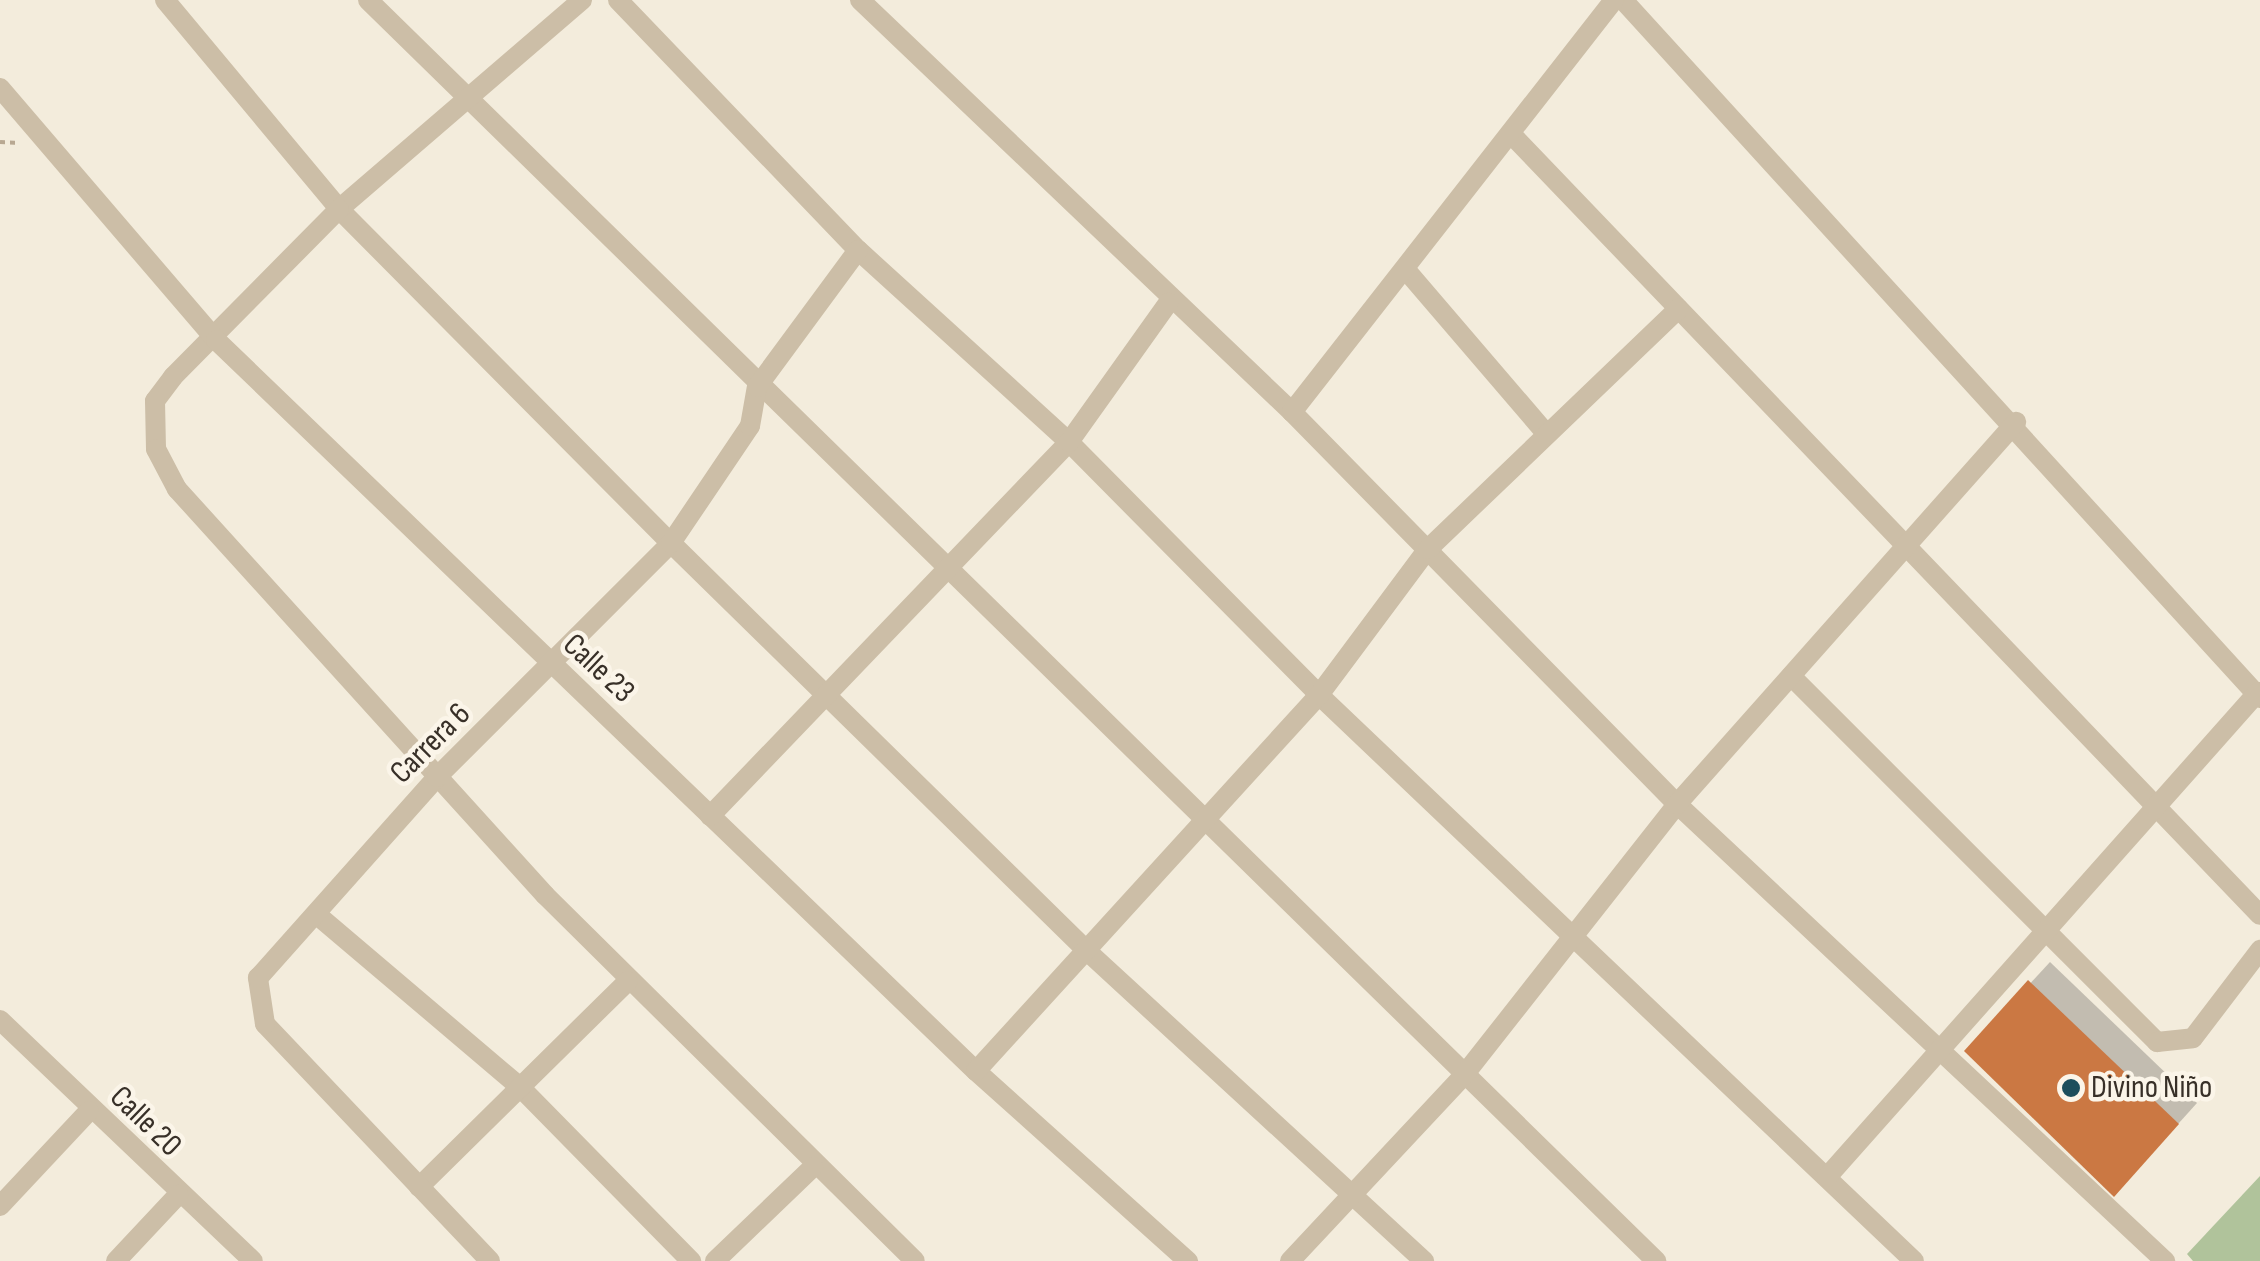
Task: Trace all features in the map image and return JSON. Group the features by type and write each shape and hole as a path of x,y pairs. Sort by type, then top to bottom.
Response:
{"street":[{"path":"165,0 339,209 671,544 1087,952 1424,1261"},
{"path":"368,0 757,387 1656,1261"},
{"path":"582,0 339,209 155,401 150,422 170,476 437,777 628,981 813,1167 915,1261"},
{"path":"618,0 858,250 1070,442 1319,695 1914,1261"},
{"path":"860,0 1168,302 1292,412 1678,804 2165,1261"},
{"path":"1292,412 1513,136 1614,0"},
{"path":"1623,0 2016,422 2259,695 1937,1044 1827,1177"},
{"name":"Calle 23","path":"0,88 216,340 976,1071 1188,1261"},
{"path":"1513,136 1908,554 2260,915"},
{"name":"Carrera 6","path":"490,1261 265,1024 254,1000 258,978 437,777 552,667 671,544 750,426 757,387 858,250"},
{"path":"1406,270 1545,432"},
{"path":"710,816 1070,442 1168,302"},
{"path":"976,1071 1319,695 1428,549 1545,432 1678,309"},
{"path":"1290,1261 1355,1196 1464,1075 1575,942 1678,804 1791,676 1908,554 2016,422"},
{"path":"1791,676 2157,1042 2174,1047 2193,1038 2260,950"},
{"path":"316,914 521,1088 691,1261"},
{"path":"419,1187 628,981"},
{"name":"Calle 20","path":"1,1023 89,1111 253,1261"},
{"path":"0,1206 89,1111"},
{"path":"715,1261 813,1167"},
{"path":"116,1261 178,1195"}],"green space":[{"path":"2260,1176 2260,1261 2193,1261 2187,1254"}],"building":[{"name":"Divino Niño","path":"2028,980 2179,1124 2114,1197 1964,1051"}],"place":[{"name":"Divino Niño","path":"2071,1088"}]}
